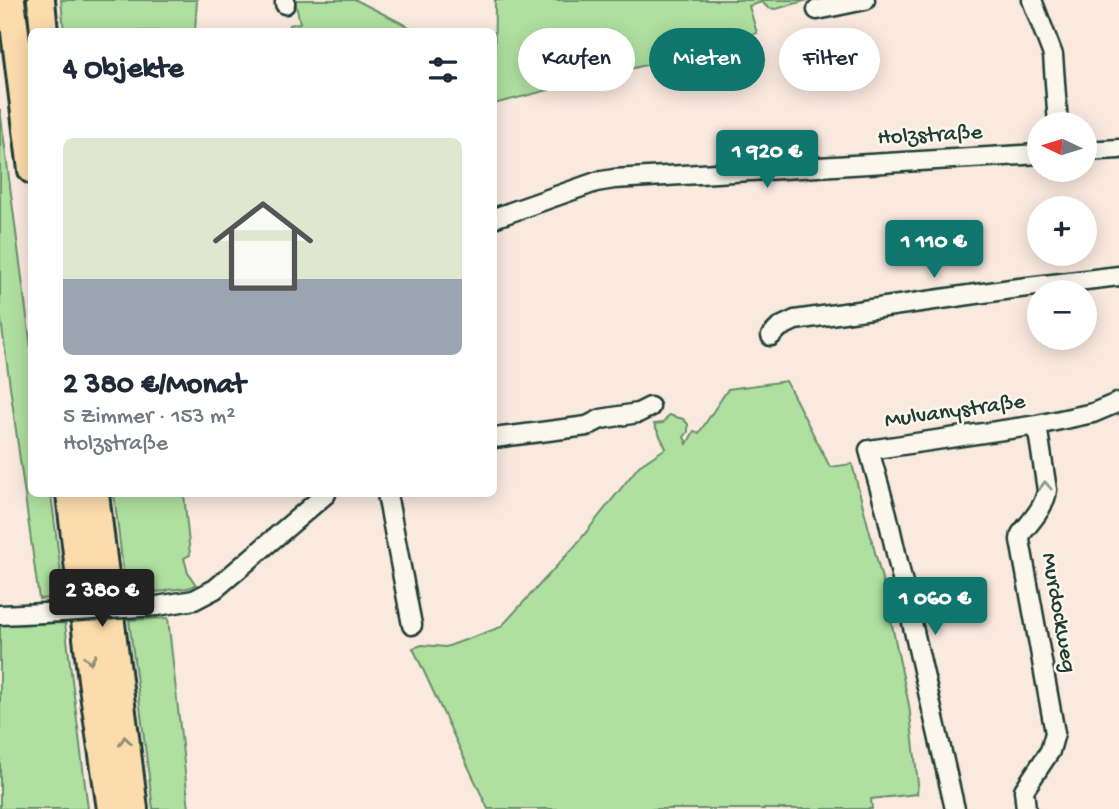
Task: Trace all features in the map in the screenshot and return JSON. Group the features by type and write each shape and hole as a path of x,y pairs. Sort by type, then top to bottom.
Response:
{"highway":[{"path":"10,0 28,139"},
{"path":"41,0 44,28"},
{"path":"70,497 92,680 111,809"},
{"path":"95,497 134,809"}],"street":[{"path":"817,10 865,0"},
{"path":"1032,0 1053,55 1057,112"},
{"path":"1097,150 1119,149"},
{"name":"Holzstraße","path":"497,217 614,179 1027,155"},
{"path":"771,336 780,327 795,320 1119,276"},
{"path":"497,438 587,426 601,419 638,413 650,407"},
{"name":"Mulvanystraße","path":"955,809 887,514 869,450 1037,425 1117,407"},
{"name":"Murdockweg","path":"1026,809 1024,790 1050,751 1055,733 1020,540 1021,534 1046,498 1048,490 1037,425"},
{"path":"0,615 157,606 194,600 215,589 323,497"},
{"path":"388,497 412,625"}],"green space":[{"path":"61,0 197,0 195,28 64,28"},
{"path":"295,0 356,0 411,28 289,28 289,25 300,23"},
{"path":"495,0 808,0 776,9 768,8 762,2 749,6 756,28 649,28 649,64 635,68 635,28 518,28 518,91 545,91 497,103 497,28 495,28"},
{"path":"0,109 28,325 28,497 51,497 64,597 39,599 0,313"},
{"path":"786,381 830,467 852,464 883,583 909,705 917,794 871,799 872,809 488,809 413,648 422,645 446,647 501,627 575,546 639,466 666,448 654,424 663,423 669,415 683,419 688,424 688,432 684,437 687,444 694,431 699,433 728,389"},
{"path":"114,497 184,497 190,555 184,558 188,573 196,585 167,591 126,594"},
{"path":"168,618 189,809 153,809 129,620"},
{"path":"65,623 88,809 0,809 0,625"}]}
